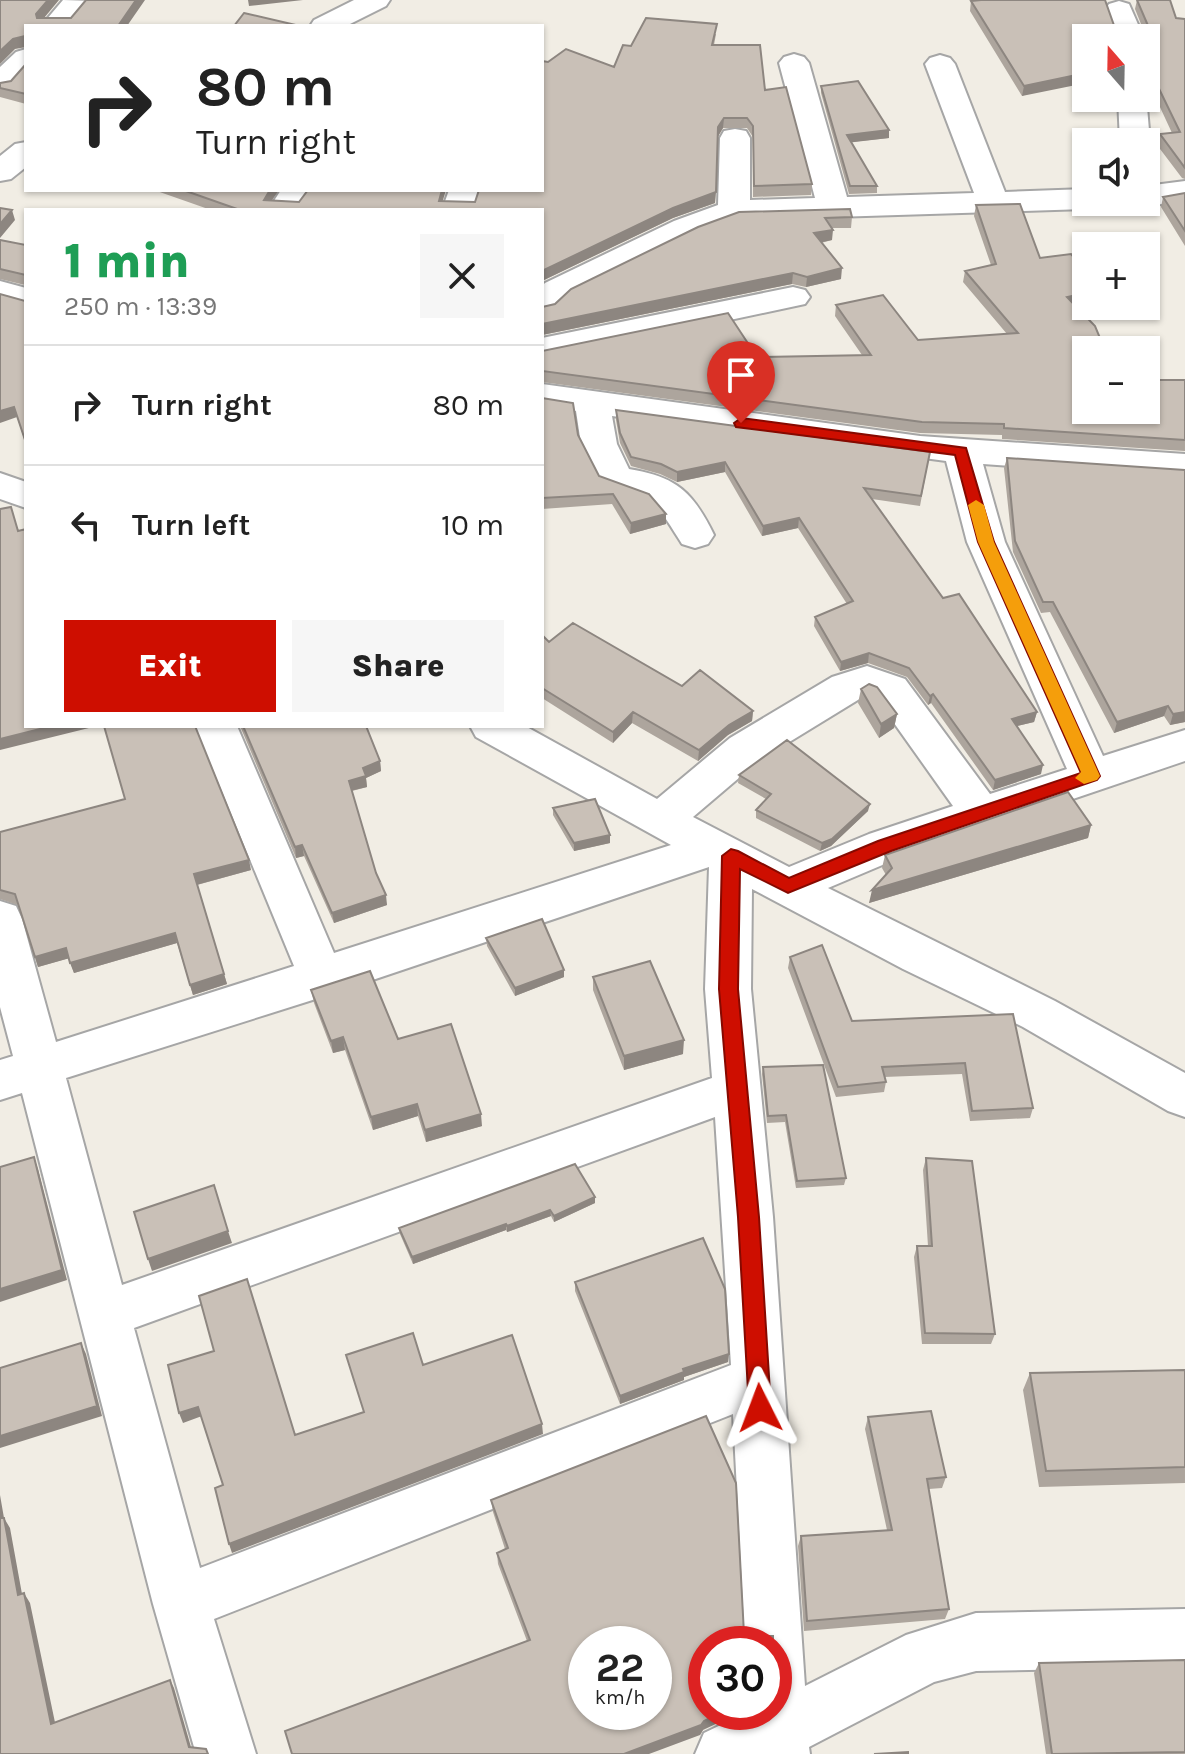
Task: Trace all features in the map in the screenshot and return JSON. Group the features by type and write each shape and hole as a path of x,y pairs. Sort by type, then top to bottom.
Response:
{"street":[{"path":"328,24 376,0"},
{"path":"57,24 78,1"},
{"path":"1119,10 1124,24"},
{"path":"0,83 24,60"},
{"path":"794,63 834,207"},
{"path":"940,64 993,201"},
{"path":"734,210 735,138"},
{"path":"0,172 24,153"},
{"path":"544,303 557,290 592,272 685,228 734,210 1072,199"},
{"path":"0,291 24,298"},
{"path":"544,349 638,332 793,297"},
{"path":"544,395 920,448 1185,466"},
{"path":"592,402 599,444 615,477 635,485 651,485 666,493 686,515 695,535"},
{"path":"961,451 986,542 1091,776"},
{"path":"0,478 24,471"},
{"path":"0,485 24,495"},
{"path":"661,820 768,733 846,687 867,680 891,689 981,813"},
{"path":"217,728 322,978"},
{"path":"495,728 919,956 1039,1014 1185,1097"},
{"path":"788,886 884,846 1185,745"},
{"path":"20,1073 723,852"},
{"path":"723,852 728,989 758,1379 773,1626"},
{"path":"0,919 20,1073 106,1314 181,1604 226,1754"},
{"path":"106,1314 737,1089"},
{"path":"181,1604 758,1379"},
{"path":"725,1754 780,1742 926,1655 976,1642 1185,1638"}],"building":[{"path":"0,0 48,0 36,14 37,18 71,18 86,0 136,0 119,24 24,24 24,36 13,39 0,51"},
{"path":"1105,0 1114,24 1072,24 1072,76 1024,86 971,1"},
{"path":"1137,0 1170,0 1176,18 1185,19 1185,168 1160,134 1180,132 1160,91 1160,24 1147,24"},
{"path":"244,13 291,24 236,24"},
{"path":"646,18 717,24 712,45 760,45 765,90 786,87 812,184 754,186 753,126 747,118 724,118 718,127 716,192 673,208 544,270 544,208 234,208 189,192 269,192 264,200 299,202 306,192 441,192 439,201 475,202 478,192 544,192 544,61 548,62 566,49 614,67 623,45 631,46"},
{"path":"24,66 24,94 0,88 0,83 11,81"},
{"path":"858,81 889,130 847,135 877,186 850,186 821,86"},
{"path":"1185,193 1185,231 1163,197"},
{"path":"1020,204 1040,258 1072,255 1072,296 1067,297 1072,302 1072,320 1089,320 1099,336 1072,336 1072,424 1160,424 1160,380 1185,380 1185,440 1004,428 1004,424 922,422 544,371 544,351 728,313 757,357 871,355 836,305 883,295 918,340 1018,333 965,271 996,264 976,205"},
{"path":"0,208 12,210 0,224"},
{"path":"850,209 852,217 825,218 833,230 814,233 842,268 807,277 793,273 544,324 544,307 555,304 571,289 698,227 739,212"},
{"path":"0,240 24,245 24,275 0,269"},
{"path":"0,294 24,301 24,437 14,407 0,411"},
{"path":"544,398 573,403 578,435 599,476 649,494 666,514 631,523 613,494 544,498"},
{"path":"616,410 930,452 921,496 864,488 943,598 959,594 1037,712 1012,719 1043,765 995,780 933,694 930,696 909,668 869,653 841,662 815,617 853,601 799,518 763,526 725,462 677,472 661,464 631,457 620,433"},
{"path":"1007,458 1185,470 1185,712 1173,714 1168,706 1117,722 1053,602 1043,602 1015,541"},
{"path":"11,507 18,531 24,530 24,728 44,728 0,739 0,509"},
{"path":"573,623 682,686 700,670 753,711 729,725 699,750 633,712 613,732 544,689 544,637 549,642"},
{"path":"869,684 877,687 897,714 881,724 861,689"},
{"path":"105,728 196,728 249,860 194,874 224,974 190,985 175,933 70,963 66,948 35,957 15,894 0,890 0,832 125,799"},
{"path":"244,728 367,728 380,761 363,768 366,776 349,781 376,873 386,895 332,913 302,845 295,847"},
{"path":"787,740 870,804 832,839 822,843 756,810 771,794 739,775"},
{"path":"1068,792 1091,825 872,890 892,868 885,855"},
{"path":"595,799 610,835 574,843 553,808"},
{"path":"542,919 564,970 515,988 486,938"},
{"path":"822,945 852,1021 1013,1014 1033,1108 972,1111 965,1063 882,1067 886,1082 838,1087 790,957"},
{"path":"650,961 684,1040 624,1056 593,977"},
{"path":"370,971 398,1039 451,1024 481,1114 425,1130 417,1104 371,1117 343,1037 331,1041 311,990"},
{"path":"823,1065 846,1178 797,1181 786,1115 768,1116 763,1067"},
{"path":"34,1157 62,1270 0,1289 0,1167"},
{"path":"926,1158 972,1161 995,1334 925,1333 917,1246 932,1246"},
{"path":"575,1164 595,1197 554,1216 550,1210 412,1257 399,1228"},
{"path":"214,1185 228,1231 148,1259 134,1212"},
{"path":"703,1238 725,1289 729,1354 683,1369 684,1372 620,1396 575,1282"},
{"path":"247,1279 295,1435 364,1412 346,1355 413,1333 423,1365 512,1335 542,1424 229,1544 215,1488 223,1485 198,1407 179,1413 168,1365 214,1351 199,1296"},
{"path":"81,1343 97,1406 0,1436 0,1368"},
{"path":"1185,1370 1185,1467 1046,1471 1030,1373"},
{"path":"931,1411 946,1477 927,1479 949,1609 807,1621 801,1536 892,1530 868,1417"},
{"path":"706,1416 736,1483 744,1626 688,1626 688,1730 624,1754 292,1754 285,1731 530,1640 497,1553 508,1548 491,1500"},
{"path":"0,1518 4,1518 18,1595 24,1593 51,1724 170,1680 189,1747 206,1749 208,1754 0,1754"},
{"path":"1185,1660 1185,1752 1052,1754 1039,1663"}],"slow traffic":[{"path":"976,505 986,542 1091,776 1084,778"}],"route":[{"path":"741,423 961,451 986,542 1091,776 884,846 788,886 731,856 728,989 748,1217 760,1408"}]}
